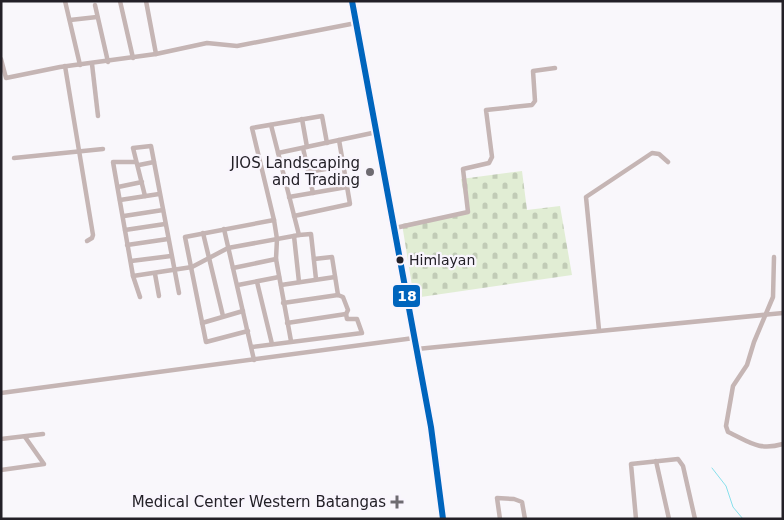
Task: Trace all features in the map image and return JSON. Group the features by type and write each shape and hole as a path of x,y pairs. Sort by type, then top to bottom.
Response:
{"main road":[{"path":"352,1 431,426 443,519"}],"street":[{"path":"65,1 80,65"},
{"path":"120,1 134,58"},
{"path":"146,1 156,54"},
{"path":"95,5 108,62"},
{"path":"70,20 97,17"},
{"path":"1,59 6,78 65,66 134,58 207,43 237,46 356,23"},
{"path":"92,64 98,116"},
{"path":"65,66 93,235 87,241"},
{"path":"395,228 468,212 463,168 490,163 492,157 486,110 532,106 536,101 534,70 555,68"},
{"path":"291,341 282,303 276,259 277,239 274,220 252,128 322,116 327,143"},
{"path":"302,120 312,193"},
{"path":"271,125 294,216 299,282"},
{"path":"278,153 377,132"},
{"path":"294,216 350,204 339,140"},
{"path":"144,196 133,148 151,146 178,293"},
{"path":"14,158 103,149"},
{"path":"599,330 586,197 652,153 658,154 668,162"},
{"path":"140,297 133,276 124,216 113,162 137,164 154,162"},
{"path":"308,172 343,166"},
{"path":"118,186 142,182"},
{"path":"289,197 347,187"},
{"path":"120,200 159,194"},
{"path":"124,216 163,210"},
{"path":"248,331 206,342 185,237 224,228 274,220"},
{"path":"125,230 165,224"},
{"path":"224,228 254,360"},
{"path":"203,233 223,316"},
{"path":"133,276 192,267 228,248 296,235 311,234 316,280"},
{"path":"127,244 168,239"},
{"path":"131,261 171,256"},
{"path":"314,259 332,257 338,296"},
{"path":"774,257 773,298 747,364 734,386 726,426 728,432 738,435 752,446 773,448 783,444"},
{"path":"233,268 276,259"},
{"path":"155,274 159,296"},
{"path":"238,285 279,277"},
{"path":"281,285 336,277"},
{"path":"257,282 272,344"},
{"path":"252,347 362,334 360,322 357,319 347,319 346,314 348,310 343,297 282,303"},
{"path":"202,323 243,311"},
{"path":"417,349 783,313"},
{"path":"287,323 346,314"},
{"path":"1,393 414,338"},
{"path":"1,439 43,434"},
{"path":"1,470 44,464 25,437"},
{"path":"636,519 631,464 678,459 683,466 695,519"},
{"path":"656,462 669,519"},
{"path":"500,519 497,498 514,498 522,502 524,519"}],"green space":[{"path":"522,171 527,210 560,206 572,275 414,298 402,224 467,211 461,179"}],"waterway":[{"path":"712,468 726,486 733,507 743,519"}],"transit line":[{"name":"18","path":"352,1 431,427 443,519"}],"place":[{"name":"JIOS Landscaping and Trading","path":"370,172"},
{"name":"Himlayan","path":"400,260"},
{"name":"Medical Center Western Batangas","path":"397,502"}]}
